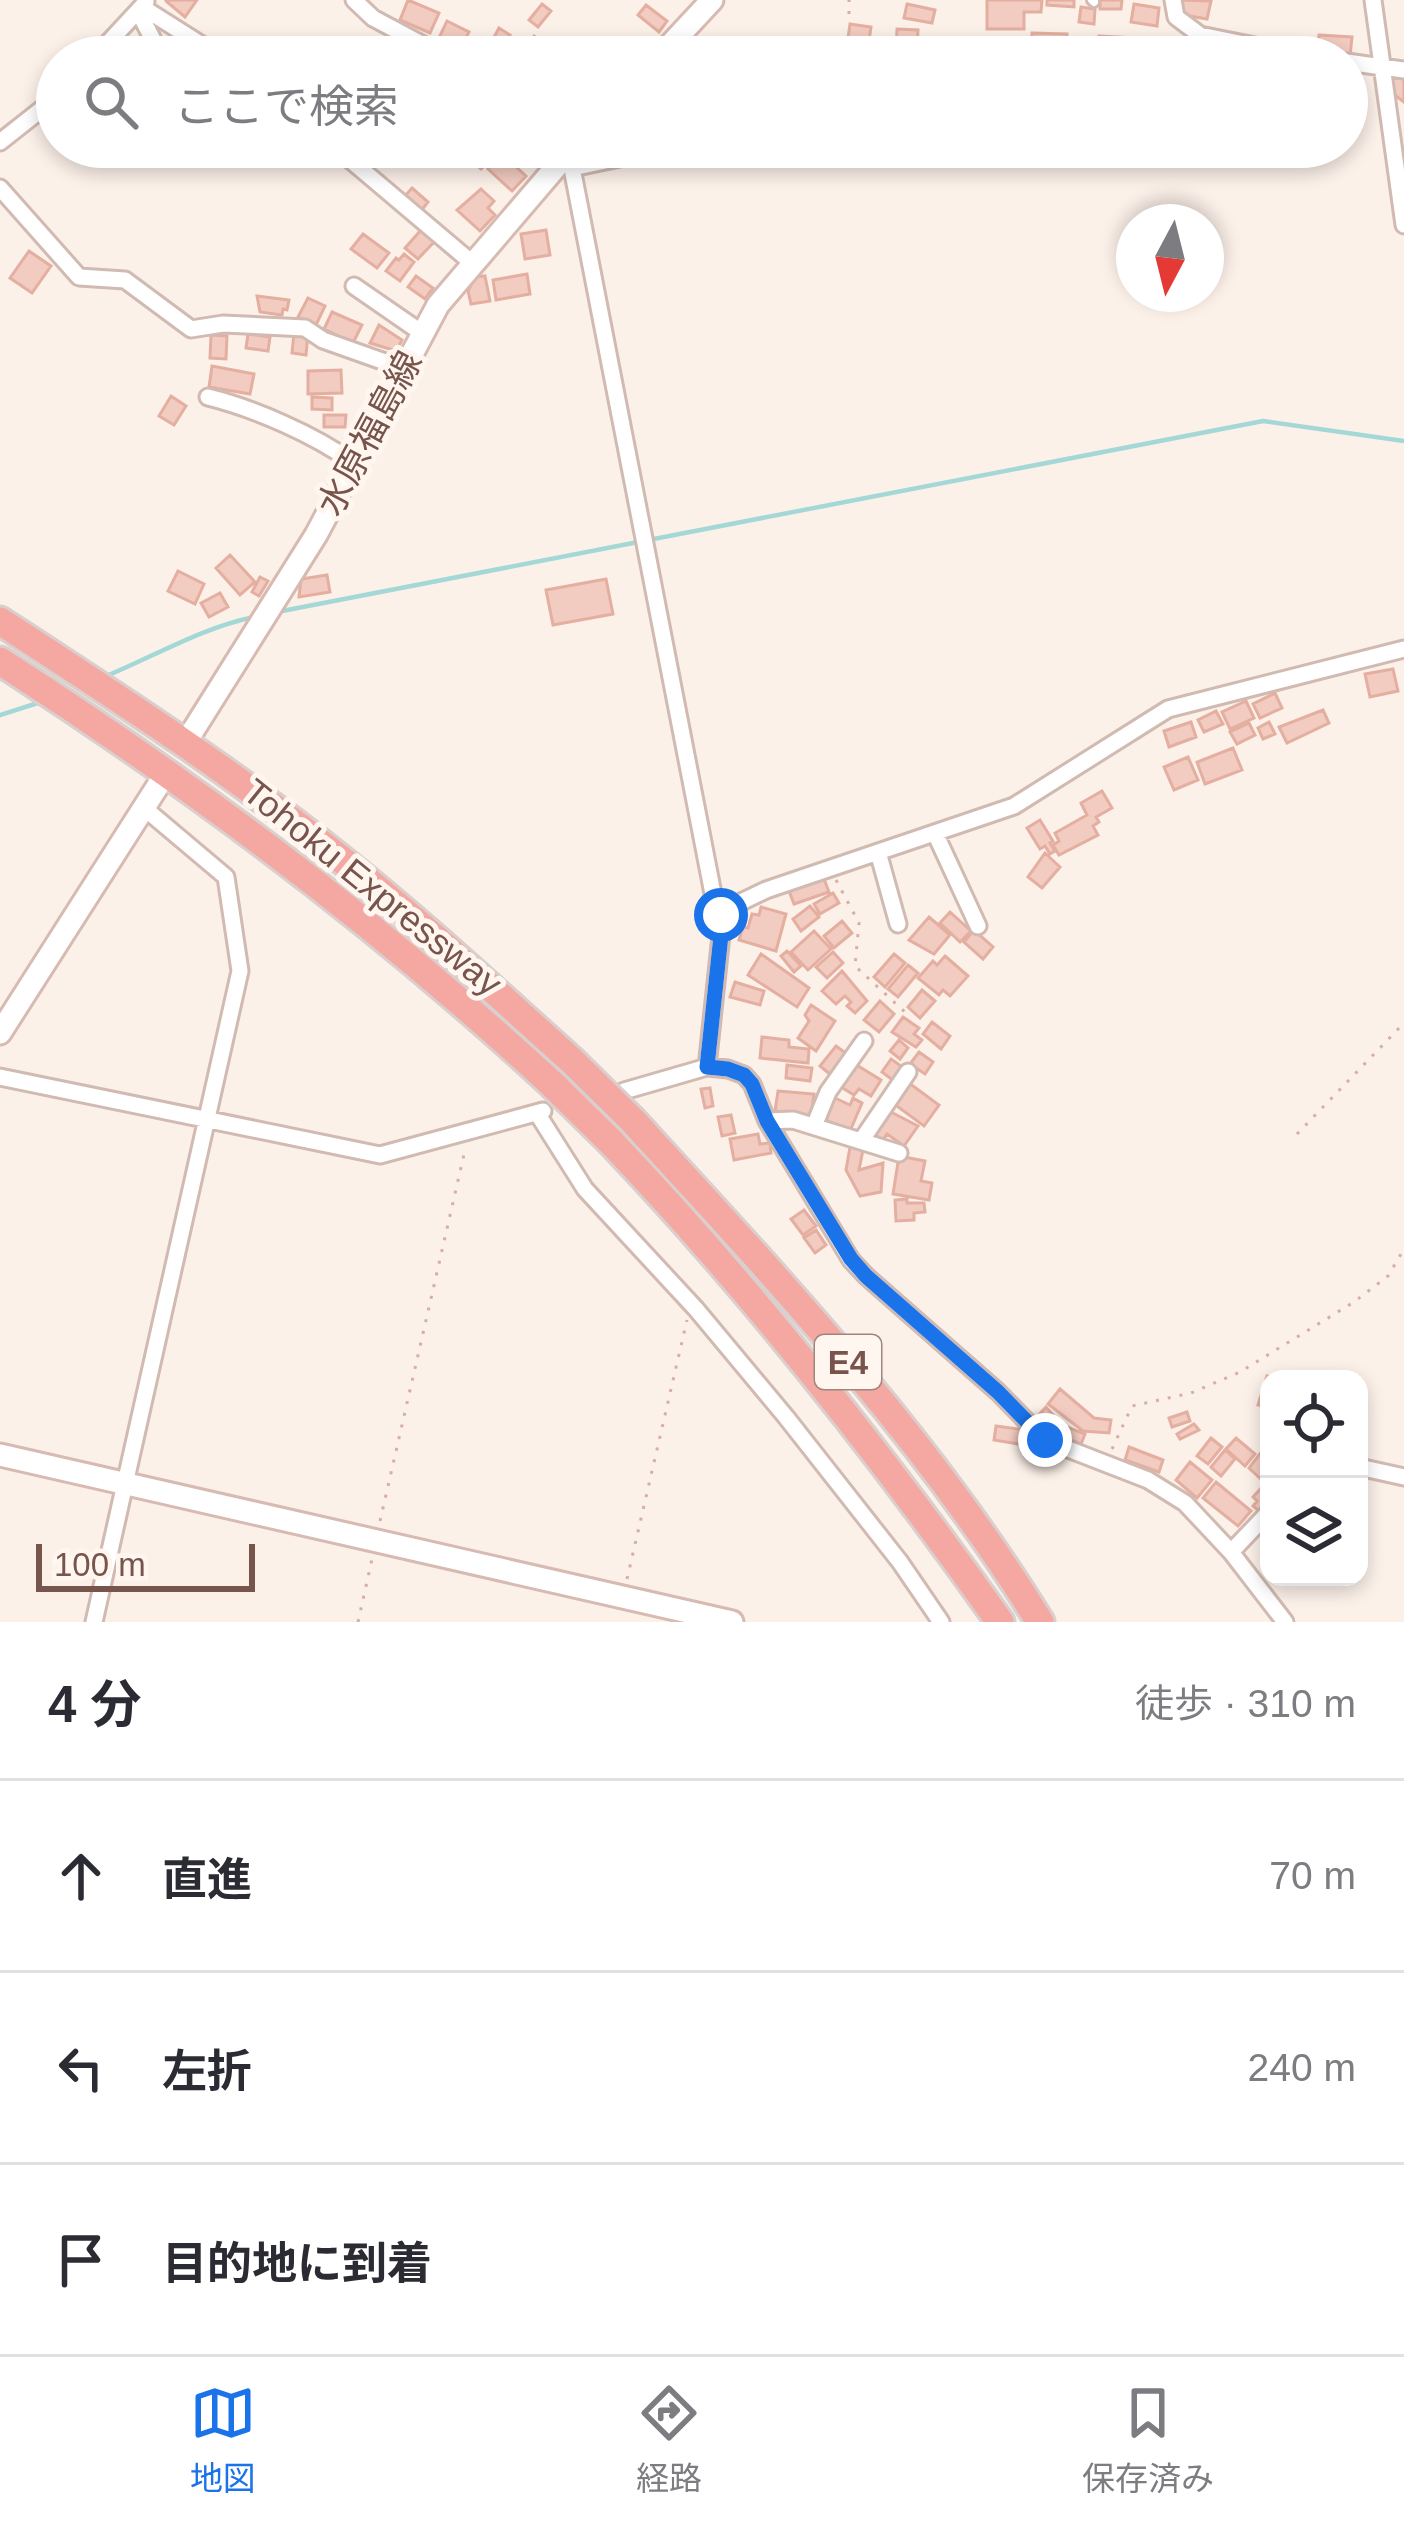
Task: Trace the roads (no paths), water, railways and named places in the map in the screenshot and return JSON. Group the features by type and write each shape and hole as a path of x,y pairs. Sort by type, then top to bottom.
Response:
{"highway":[{"name":"E4","path":"0,621 178,733"},
{"name":"Tohoku Expressway","path":"0,661 142,753 330,892 474,1012 544,1103"},
{"name":"Tohoku Expressway","path":"178,733 452,952 633,1121 867,1384 953,1496 1040,1622"},
{"name":"E4","path":"544,1103 611,1142 755,1300 924,1515 1000,1622"}],"main road":[{"path":"679,36 712,0"},
{"name":"水原福島線","path":"178,733 266,615 316,535 422,333 471,262 559,168"},
{"path":"0,1033 159,784"},
{"path":"0,1455 732,1622"}],"street":[{"path":"354,0 373,19 406,36"},
{"path":"1173,0 1176,17 1205,36"},
{"path":"1373,0 1404,225"},
{"path":"115,36 143,6"},
{"path":"143,6 154,36"},
{"path":"143,6 189,36"},
{"path":"1368,64 1404,70"},
{"path":"0,142 36,114"},
{"path":"360,168 471,262"},
{"path":"572,168 715,904 727,917"},
{"path":"0,188 79,277 125,280 191,329 223,324 305,328 323,340 402,368"},
{"path":"354,286 422,333"},
{"path":"208,397 238,404 352,462"},
{"path":"707,1067 722,926 740,903 1031,797 1168,710 1404,649"},
{"path":"94,1622 241,971 226,877 143,807"},
{"path":"935,833 978,926"},
{"path":"878,852 898,924"},
{"path":"814,1126 828,1092 864,1041"},
{"path":"624,1091 707,1067 744,1075 767,1121 866,1276 998,1392 1045,1440 1148,1480 1185,1503 1232,1552 1285,1622"},
{"path":"861,1141 908,1072"},
{"path":"0,1077 380,1155 469,1131 544,1103 585,1189 696,1309 844,1487 941,1622"},
{"path":"767,1121 794,1120 899,1153"},
{"path":"1368,1469 1404,1477"},
{"path":"1232,1552 1260,1522"}],"waterway":[{"path":"277,612 1263,421 1404,441"},
{"path":"104,677 197,635 254,617"},
{"path":"0,715 44,701"}]}
